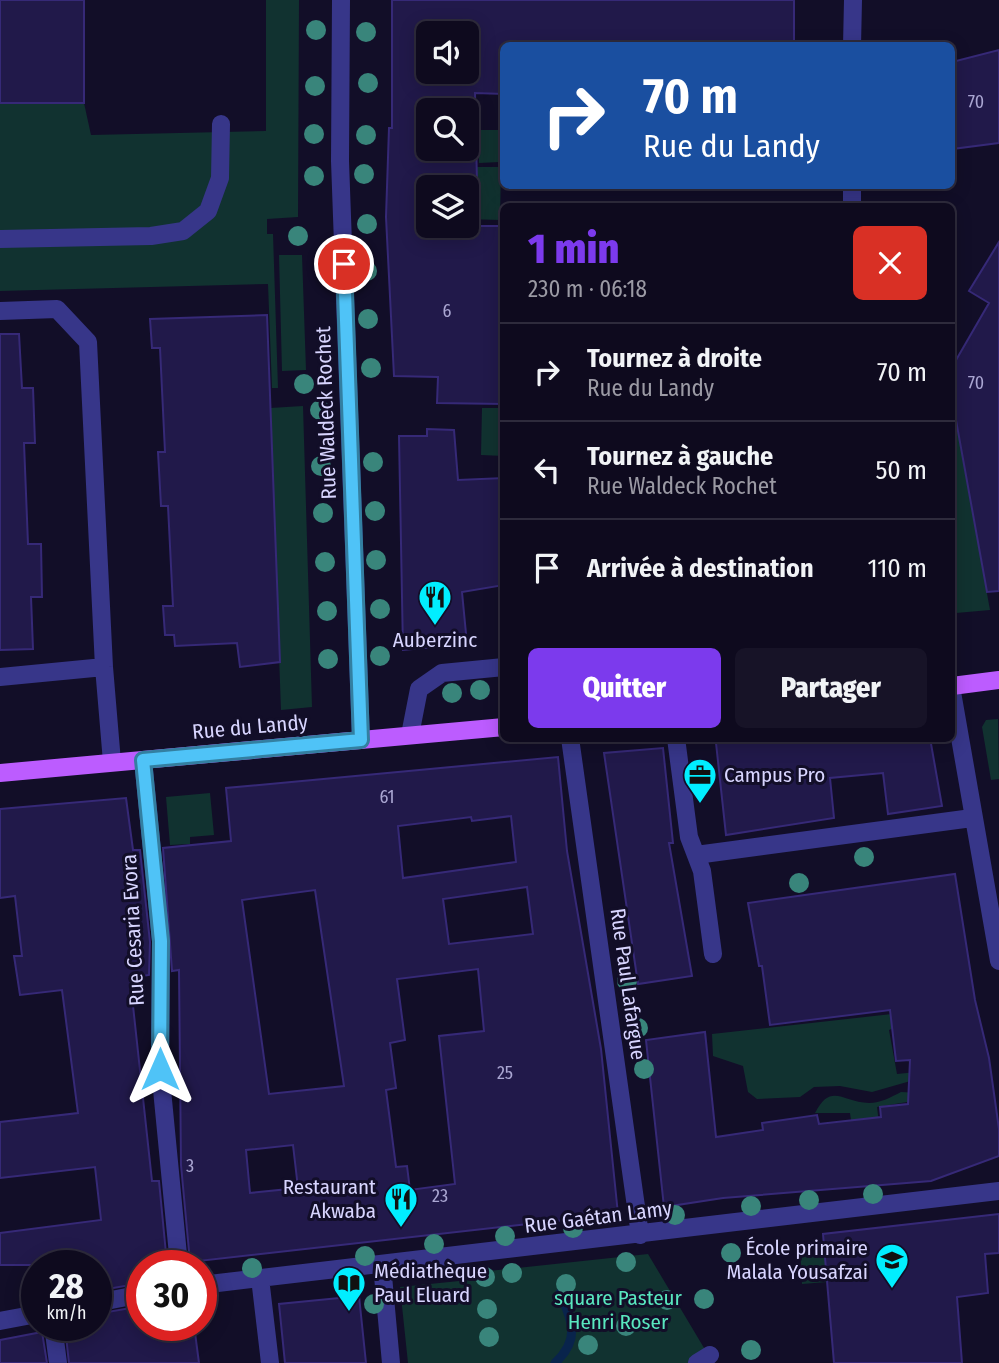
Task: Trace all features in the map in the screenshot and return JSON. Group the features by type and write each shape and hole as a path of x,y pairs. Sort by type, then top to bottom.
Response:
{"main road":[{"path":"955,686 999,680"},
{"name":"Rue du Landy","path":"0,773 500,726"}],"street":[{"name":"Rue Waldeck Rochet","path":"341,0 340,161 361,740"},
{"path":"852,42 853,0"},
{"path":"0,239 151,236 183,230 208,211 220,178 221,124"},
{"path":"0,311 57,309 88,342 104,667 112,762"},
{"path":"0,677 104,667"},
{"path":"410,735 419,689 442,673 500,667"},
{"path":"955,711 999,961"},
{"name":"Rue Paul Lafargue","path":"571,742 640,1236"},
{"path":"677,742 689,837 702,871 713,954"},
{"name":"Rue Cesaria Evora","path":"143,760 161,941 160,1069 178,1250"},
{"path":"696,855 972,818"},
{"name":"Rue Gaétan Lamy","path":"217,1283 640,1236 999,1191"},
{"path":"382,1265 391,1363"},
{"path":"260,1278 270,1363"},
{"path":"0,1321 21,1317"},
{"path":"55,1341 58,1363"}],"green space":[{"path":"266,0 299,0 298,217 267,219 267,234 273,234 278,388 272,388 268,284 0,291 0,103 84,103 91,135 266,131"},
{"path":"479,130 500,130 500,162 479,163"},
{"path":"476,167 500,167 500,220 479,219 479,175 476,175"},
{"path":"279,255 302,255 306,370 282,371"},
{"path":"303,406 312,707 281,710 270,408"},
{"path":"482,408 500,408 500,456 481,455"},
{"path":"955,417 990,610 955,614"},
{"path":"998,719 999,779 991,780 982,727 986,720"},
{"path":"210,793 214,835 190,837 190,844 170,845 166,797"},
{"path":"901,1013 903,1024 889,1030 897,1074 956,1068 872,1092 840,1086 814,1087 800,1097 757,1099 748,1092 743,1066 713,1056 712,1034"},
{"path":"901,1092 921,1093 925,1099 877,1107 886,1180 860,1183 850,1113 815,1113 826,1098 832,1096 869,1103 882,1101"},
{"path":"824,1244 827,1282 802,1284 800,1247"},
{"name":"square Pasteur Henri Roser","path":"648,1254 713,1363 408,1363 400,1287 479,1279 479,1272"}],"building":[{"path":"0,0 84,0 84,103 0,103"},
{"path":"392,0 794,0 794,42 500,42 500,94 475,93 475,98 416,98 416,161 477,161 477,175 416,175 416,238 479,238 479,226 500,226 500,404 437,403 438,377 394,376 386,217 389,128 392,128"},
{"path":"999,50 999,143 955,149 955,61"},
{"path":"999,242 999,591 987,592 955,415 955,362 989,303 969,291"},
{"path":"267,315 280,662 240,667 237,643 175,646 174,635 165,635 163,606 173,606 168,506 161,506 158,452 165,452 160,348 152,348 150,319"},
{"path":"0,334 19,334 22,388 33,388 35,443 24,443 28,544 41,544 42,597 31,597 33,649 0,650"},
{"path":"427,429 454,430 458,480 500,478 500,586 462,592 467,644 403,650 399,436 427,436"},
{"path":"931,742 942,806 888,814 883,773 830,778 834,818 726,835 716,743"},
{"path":"663,748 673,843 669,843 692,976 638,984 604,753"},
{"path":"558,757 567,851 601,1049 618,1214 217,1259 217,1250 189,1250 181,1165 179,970 172,971 163,848 231,841 226,788","holes":["511,816 516,862 403,878 398,826 471,817 472,821","527,887 533,934 449,944 443,899","315,890 344,1086 269,1094 242,900","478,969 484,1031 439,1036 455,1184 410,1190 407,1166 396,1167 386,1090 396,1088 390,1043 405,1040 397,979","293,1145 298,1188 250,1193 246,1150"]},
{"path":"126,798 133,850 140,850 150,942 149,975 130,978 152,1181 159,1181 166,1250 126,1250 126,1286 112,1288 112,1250 21,1250 21,1265 0,1265 0,1233 101,1220 95,1167 0,1178 0,1122 78,1113 62,990 20,995 14,956 22,956 15,896 0,898 0,809"},
{"path":"955,874 975,1000 989,1058 999,1129 999,1156 931,1181 723,1198 664,1207 646,1040 705,1032 716,1137 763,1130 762,1123 817,1115 819,1124 881,1117 880,1107 908,1104 910,1060 896,1061 890,1010 770,1025 762,966 759,966 748,903"},
{"name":"École primaire Malala Yousafzai","path":"999,1214 999,1253 985,1254 988,1293 957,1297 962,1363 834,1363 823,1234"},
{"path":"359,1296 366,1363 285,1363 279,1304"},
{"path":"126,1309 126,1341 196,1341 199,1363 69,1363 67,1341 112,1341 112,1311"},
{"path":"21,1336 21,1341 43,1341 47,1363 0,1363 0,1340"}],"waterway":[{"path":"555,1363 568,1346 572,1330 560,1293"}],"place":[{"name":"Auberzinc","path":"435,627"},
{"name":"Campus Pro","path":"700,805"},
{"name":"Restaurant Akwaba","path":"401,1229"},
{"name":"École primaire Malala Yousafzai","path":"892,1290"},
{"name":"Médiathèque Paul Eluard","path":"349,1313"}],"route":[{"path":"160,1069 161,941 143,760 361,740 344,264"}]}
